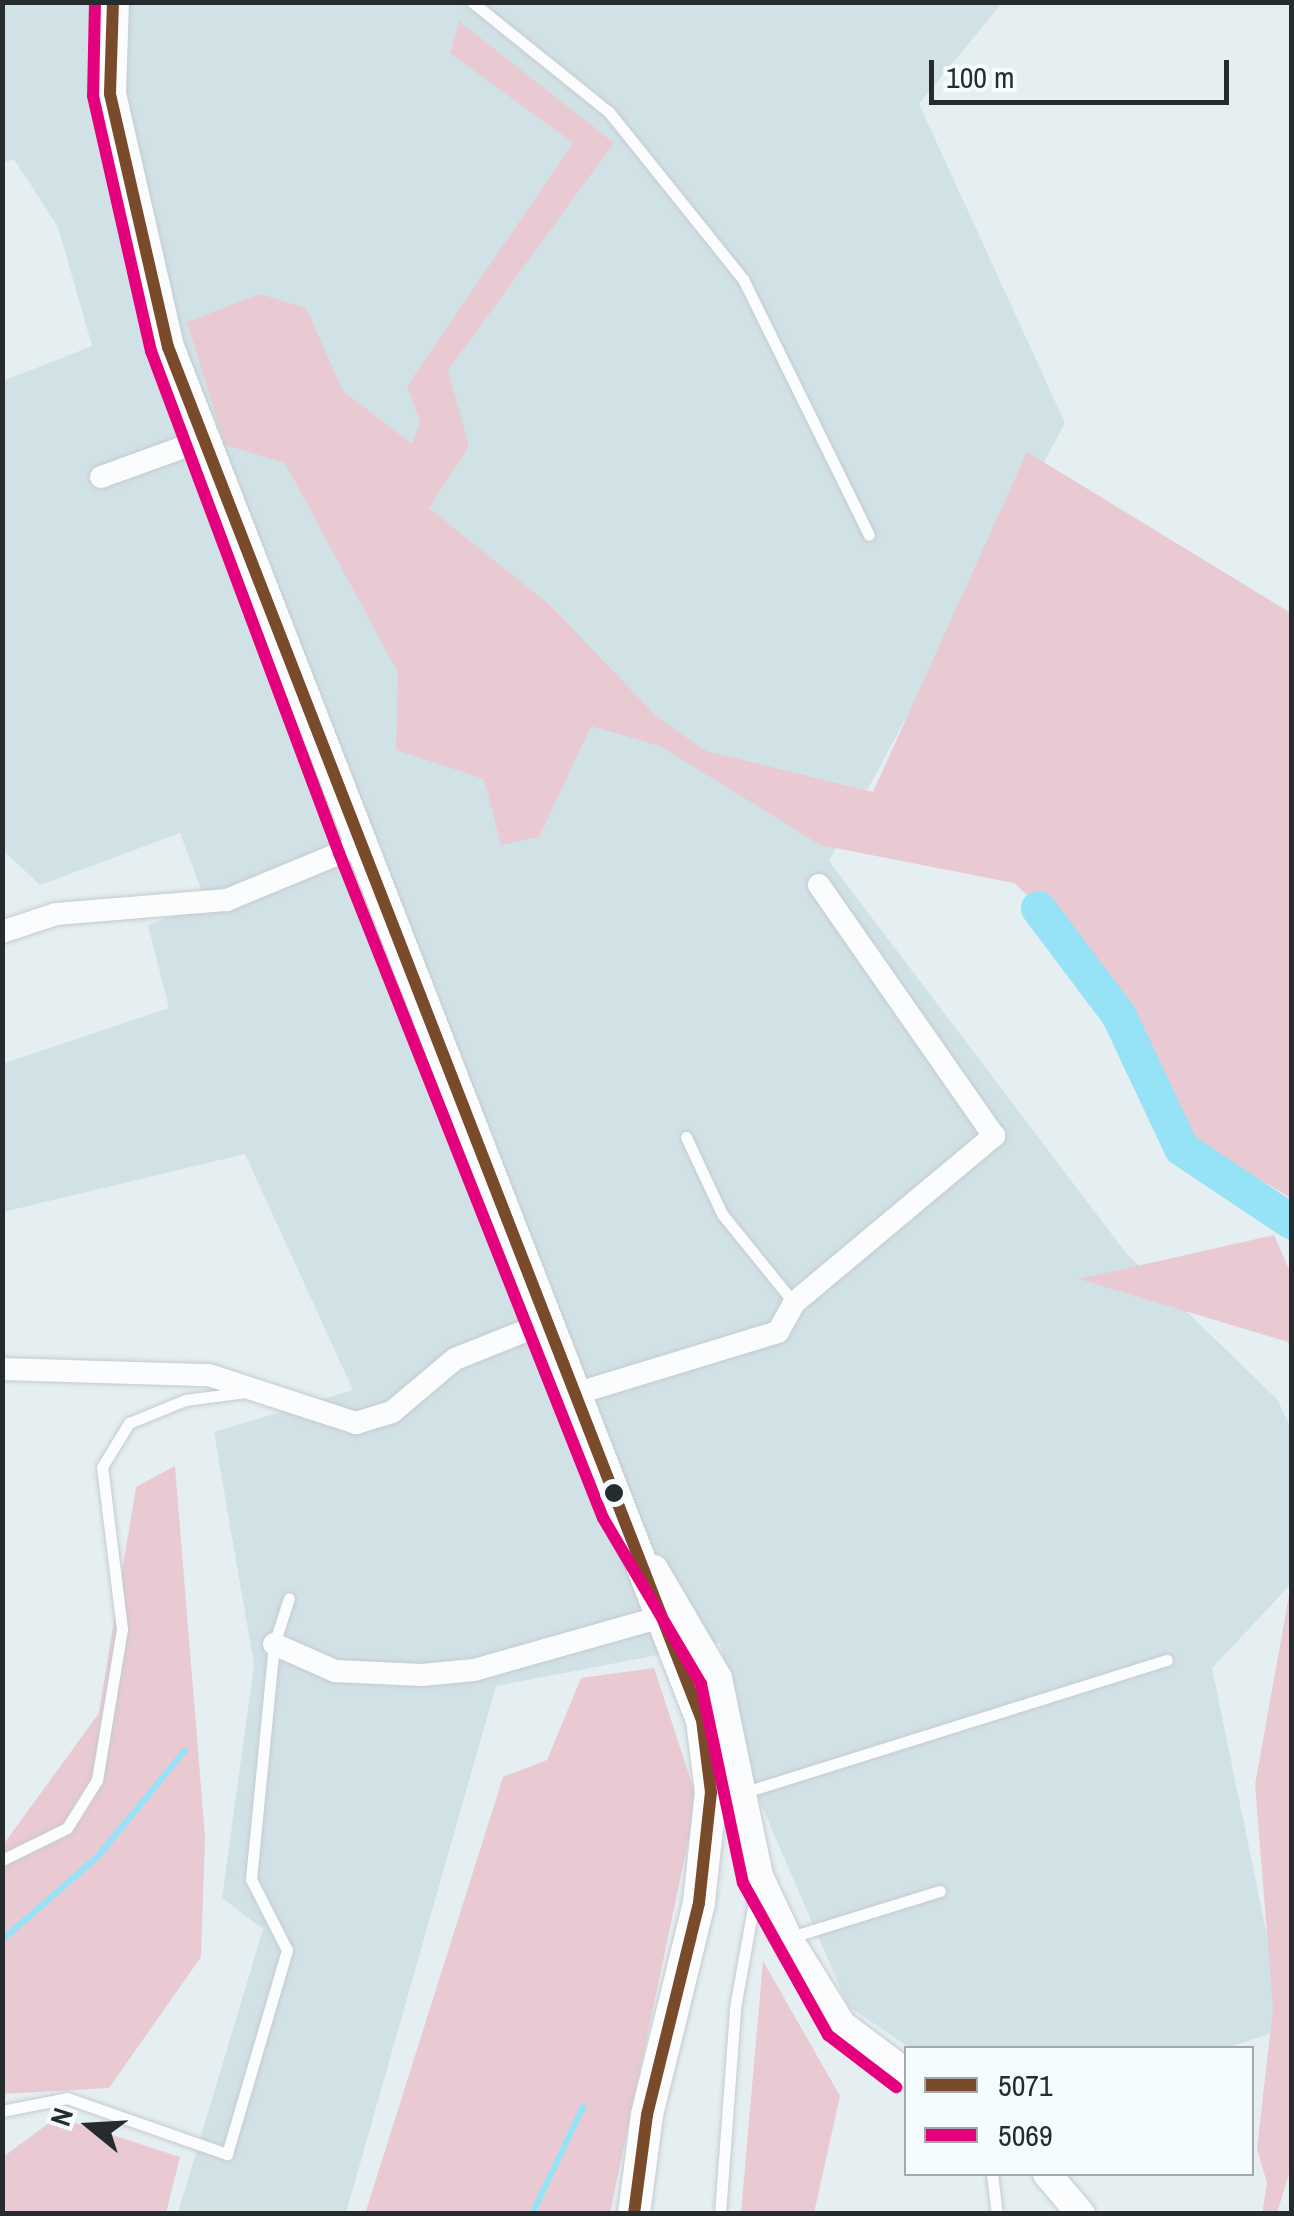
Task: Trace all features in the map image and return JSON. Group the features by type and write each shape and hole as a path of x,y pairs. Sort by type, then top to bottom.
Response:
{"main road":[{"path":"113,2 110,94 168,347 355,847 550,1321 619,1512 669,1614 702,1720 711,1792 699,1903 647,2115 634,2214"}],"street":[{"path":"101,476 203,440"},
{"path":"2,932 56,914 227,900 355,847"},
{"path":"578,1393 778,1332 794,1304 994,1136 819,884"},
{"path":"2,1369 209,1374 251,1392 356,1423 392,1412 455,1359 550,1321"},
{"path":"274,1644 336,1670 422,1675 474,1670 669,1614 718,1678 745,1792 759,1876 788,1938 842,2025 904,2072"},
{"path":"1049,2176 1081,2214"}],"lane":[{"path":"472,2 610,112 743,279 869,535"},
{"path":"686,1137 722,1214 794,1304"},
{"path":"2,1860 67,1828 97,1780 122,1629 102,1467 129,1422 186,1400 251,1392"},
{"path":"2,2111 67,2098 227,2154 286,1950 251,1879 274,1644 289,1598"},
{"path":"745,1792 1167,1660"},
{"path":"720,2214 735,2008 759,1876"},
{"path":"788,1938 940,1891"},
{"path":"992,2176 997,2214"}],"shaded area":[{"path":"3,3 1002,3 919,104 1065,423 829,861 1126,1253 1277,1399 1291,1428 1291,1584 1212,1668 1286,2028 1234,2046 907,2046 848,2006 752,1783 720,1643 496,1686 346,2213 178,2213 263,1929 222,1898 254,1665 214,1432 353,1390 245,1154 3,1212 2,1064 169,1008 148,925 206,902 180,833 40,885 3,850 3,381 92,346 58,227 14,159 3,163"},
{"path":"459,21 614,143 448,370 469,446 429,508 550,605 656,716 706,751 873,792 1027,452 1291,613 1291,1198 1189,1137 1095,958 1014,883 820,845 660,746 591,726 539,837 501,845 484,779 396,750 398,673 285,463 225,445 187,322 260,294 306,308 343,391 412,444 420,421 407,386 573,143 450,53"},
{"path":"1274,1235 1291,1274 1291,1355 1288,1342 1079,1279"},
{"path":"175,1466 205,1837 201,1957 109,2088 3,2094 3,1845 99,1713 136,1487"},
{"path":"1291,1584 1292,2164 1277,2213 1262,2214 1267,2183 1257,2149 1273,2008 1255,1785"},
{"path":"654,1668 697,1799 610,2213 365,2214 503,1777 547,1760 581,1678"},
{"path":"763,1961 840,2096 814,2213 741,2213"},
{"path":"57,2117 180,2157 166,2213 3,2213 3,2157"}],"waterway":[{"path":"1038,908 1118,1014 1181,1148 1292,1222"},
{"path":"2,1940 98,1856 185,1750"},
{"path":"532,2214 583,2107"}],"transit line":[{"name":"5069","path":"95,2 93,96 151,351 339,853 603,1518 701,1684 743,1883 828,2035 896,2087"},
{"name":"5071","path":"113,2 110,94 168,347 702,1720 711,1792 699,1903 647,2115 634,2214"}]}
